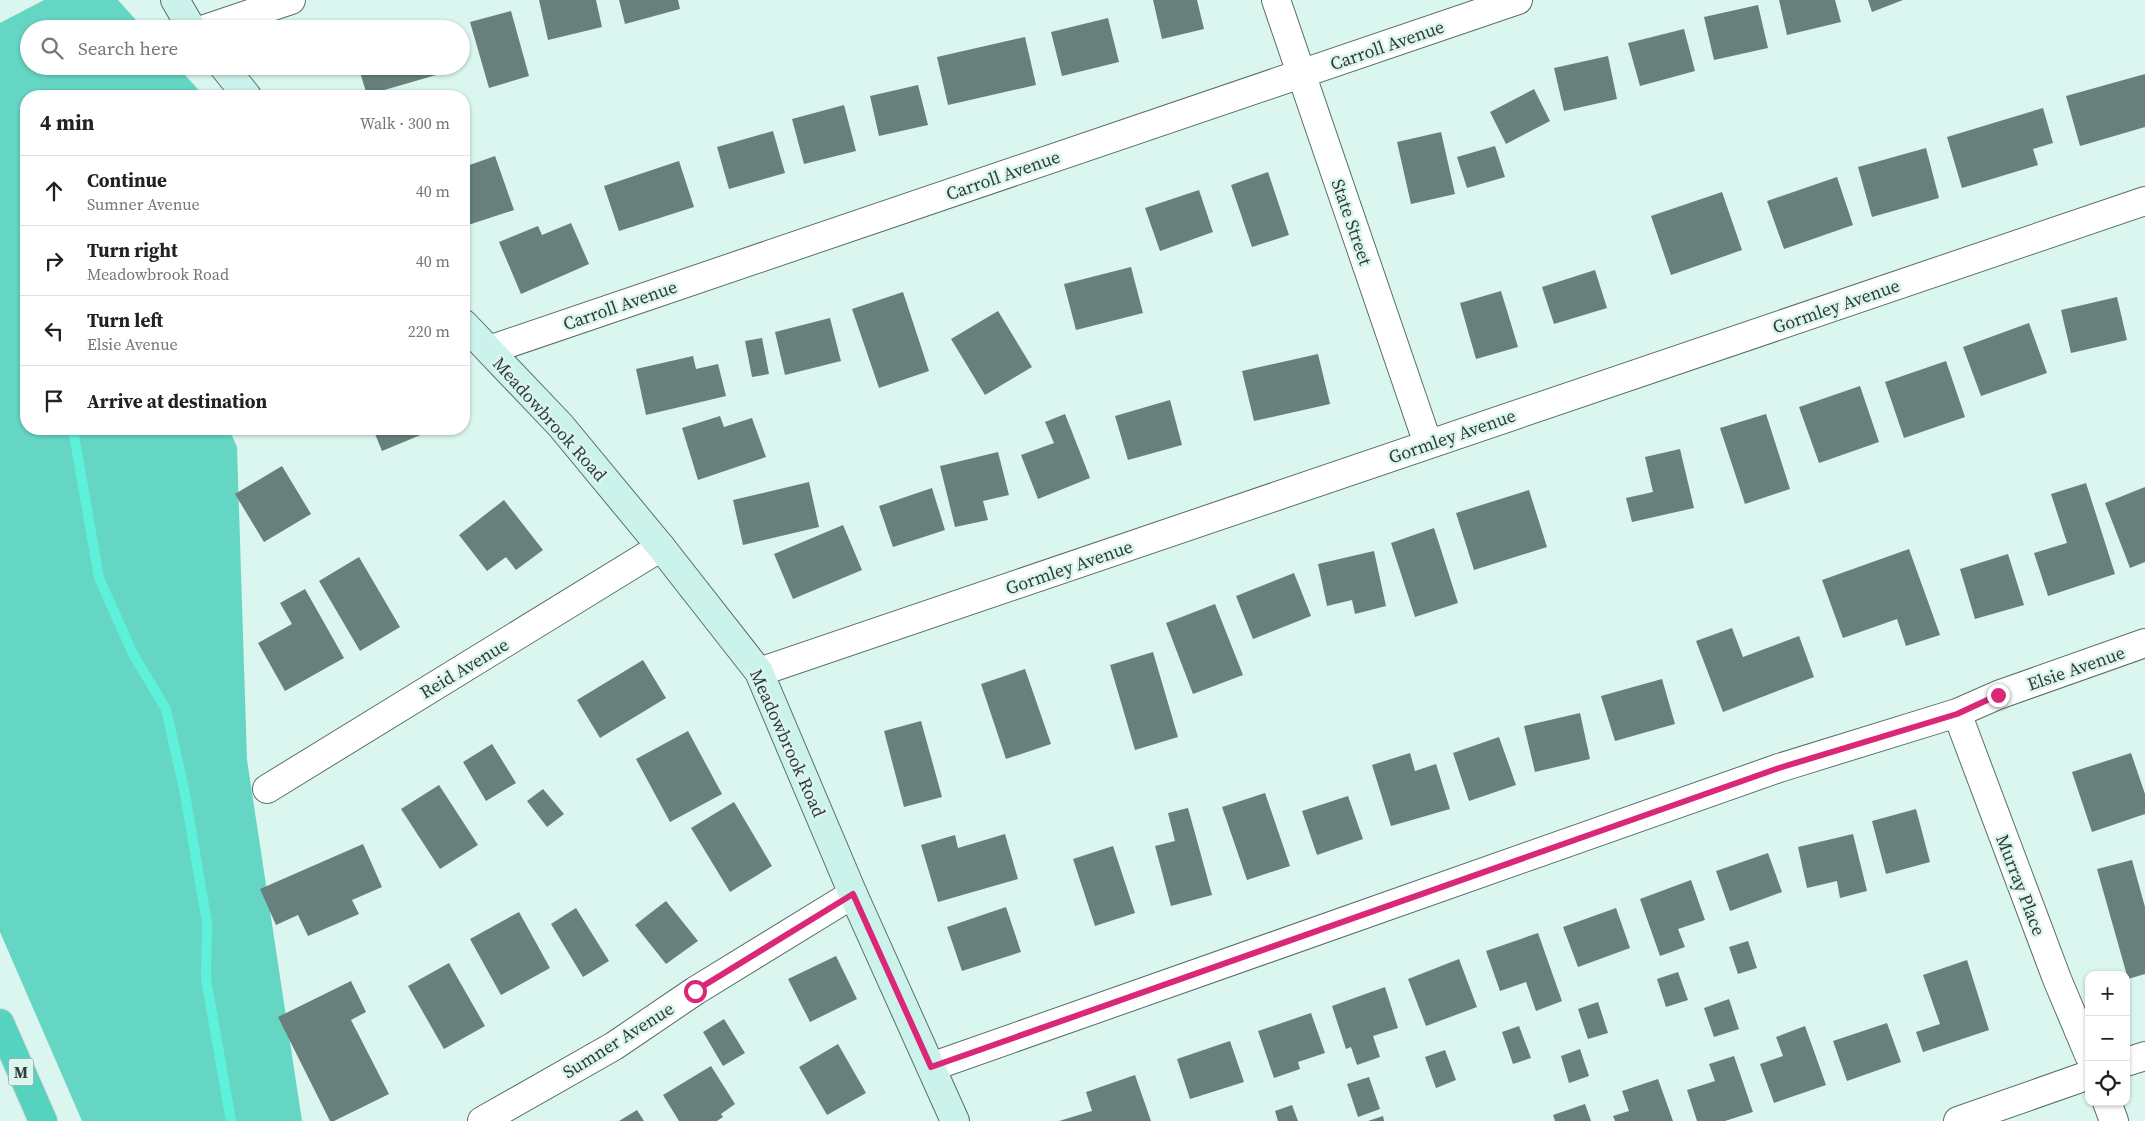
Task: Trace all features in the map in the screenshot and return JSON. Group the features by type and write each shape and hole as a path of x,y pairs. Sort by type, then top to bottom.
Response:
{"highway":[{"name":"M","path":"0,1023 42,1121"}],"street":[{"path":"175,0 187,20"},
{"path":"231,20 290,0"},
{"name":"State Street","path":"1276,0 1428,444"},
{"name":"Carroll Avenue","path":"488,350 1518,0"},
{"path":"230,75 243,90"},
{"name":"Gormley Avenue","path":"759,672 2145,201"},
{"name":"Meadowbrook Road","path":"470,330 561,426 661,547 759,672 853,894 955,1121"},
{"name":"Reid Avenue","path":"267,789 661,547"},
{"name":"Elsie Avenue","path":"931,1067 1779,768 1957,714 1998,695 2145,643"},
{"name":"Murray Place","path":"1957,714 2057,980 2085,1046"},
{"name":"Sumner Avenue","path":"482,1121 614,1046 695,991 853,894"},
{"path":"2129,1061 2145,1056"},
{"path":"1958,1121 2085,1076"},
{"path":"2108,1106 2114,1121"}],"green space":[{"path":"44,0 118,0 136,20 20,20 20,75 185,75 199,90 20,90 20,435 232,435 237,447 247,760 302,1121 82,1121 0,932 0,23"}],"building":[{"path":"539,0 596,0 602,27 548,40"},
{"path":"619,0 678,0 680,9 625,24"},
{"path":"1153,0 1197,0 1204,29 1162,39"},
{"path":"1779,0 1835,0 1841,22 1787,35"},
{"path":"1868,0 1903,0 1872,12"},
{"path":"1758,5 1768,48 1714,60 1704,17"},
{"path":"511,11 529,76 489,88 470,22"},
{"path":"1108,18 1119,62 1062,76 1051,32"},
{"path":"1684,29 1695,71 1640,86 1628,43"},
{"path":"1025,37 1036,85 948,105 937,57"},
{"path":"1608,56 1617,99 1564,111 1554,68"},
{"path":"2145,74 2145,127 2080,146 2066,96"},
{"path":"361,75 436,75 384,90 365,90"},
{"path":"918,85 928,125 879,136 870,96"},
{"path":"1534,89 1550,121 1506,144 1490,112"},
{"path":"844,105 856,151 804,164 792,119"},
{"path":"2043,108 2053,143 2033,149 2038,165 1962,188 1947,137"},
{"path":"773,131 785,173 729,189 717,147"},
{"path":"1441,132 1455,194 1411,204 1397,142"},
{"path":"1495,146 1505,177 1467,188 1457,157"},
{"path":"1926,148 1939,198 1872,217 1858,167"},
{"path":"495,156 514,210 470,224 470,165"},
{"path":"679,161 694,207 619,231 604,186"},
{"path":"1268,172 1289,235 1252,247 1231,185"},
{"path":"1837,177 1853,225 1784,249 1767,201"},
{"path":"1199,190 1213,232 1160,251 1145,208"},
{"path":"1722,192 1742,250 1671,275 1651,216"},
{"path":"571,223 589,264 521,294 499,242 538,226 542,235"},
{"path":"1131,267 1143,313 1076,330 1064,284"},
{"path":"1595,270 1607,308 1554,324 1542,287"},
{"path":"1501,291 1518,347 1476,359 1460,303"},
{"path":"903,292 929,371 879,388 852,309"},
{"path":"2117,297 2127,340 2071,353 2061,310"},
{"path":"998,311 1032,367 985,395 951,339"},
{"path":"830,318 841,361 785,375 775,332"},
{"path":"2029,323 2047,373 1981,396 1963,347"},
{"path":"762,338 769,374 752,377 745,341"},
{"path":"1318,354 1330,404 1254,421 1242,371"},
{"path":"693,356 696,369 718,364 726,396 646,415 636,369"},
{"path":"1946,361 1965,417 1904,438 1885,382"},
{"path":"1860,386 1879,442 1819,463 1799,407"},
{"path":"1170,400 1182,445 1128,460 1115,416"},
{"path":"1065,414 1090,478 1038,499 1021,455 1054,443 1045,422"},
{"path":"1766,414 1790,489 1745,504 1720,428"},
{"path":"720,416 724,427 752,418 766,457 698,480 682,428"},
{"path":"375,435 421,435 382,451"},
{"path":"1680,449 1694,508 1632,522 1626,498 1653,492 1645,457"},
{"path":"998,452 1009,495 983,501 988,520 955,527 940,466"},
{"path":"282,466 311,514 264,542 235,494"},
{"path":"809,482 819,527 743,545 733,500"},
{"path":"2086,483 2115,574 2048,596 2034,553 2067,543 2051,494"},
{"path":"2145,487 2145,562 2130,568 2105,503"},
{"path":"932,488 945,530 893,547 879,506"},
{"path":"1529,490 1547,547 1474,570 1456,513"},
{"path":"504,500 543,550 516,570 506,557 487,571 459,535"},
{"path":"843,525 862,570 793,599 774,554"},
{"path":"1434,528 1458,603 1415,617 1391,543"},
{"path":"1909,549 1940,635 1906,646 1897,619 1843,638 1822,580"},
{"path":"1374,551 1386,606 1355,614 1352,600 1327,606 1318,564"},
{"path":"2008,554 2024,605 1975,619 1960,569"},
{"path":"359,557 400,627 360,651 319,581"},
{"path":"1294,573 1311,616 1253,639 1236,596"},
{"path":"305,589 344,658 285,691 258,643 292,624 280,603"},
{"path":"1215,604 1243,675 1193,694 1166,623"},
{"path":"1732,628 1743,657 1799,636 1814,677 1723,712 1696,641"},
{"path":"1153,652 1178,737 1135,750 1110,665"},
{"path":"643,660 666,698 600,738 577,700"},
{"path":"1025,669 1051,744 1006,759 981,684"},
{"path":"1662,679 1675,724 1615,741 1601,696"},
{"path":"1580,713 1590,759 1535,772 1524,726"},
{"path":"921,721 942,797 904,807 884,731"},
{"path":"688,731 722,794 670,822 636,759"},
{"path":"1499,737 1516,785 1469,801 1453,753"},
{"path":"492,744 516,783 486,801 463,762"},
{"path":"1410,753 1415,771 1436,764 1450,809 1391,826 1372,765"},
{"path":"2131,753 2145,794 2145,814 2092,832 2072,772"},
{"path":"439,785 478,845 440,869 401,809"},
{"path":"543,789 564,814 547,827 527,801"},
{"path":"1265,793 1290,866 1247,880 1222,807"},
{"path":"1348,796 1363,839 1317,855 1302,811"},
{"path":"734,802 772,866 730,892 691,828"},
{"path":"1188,808 1212,895 1171,906 1155,846 1175,841 1168,813"},
{"path":"1916,809 1930,862 1886,874 1872,821"},
{"path":"1005,834 1018,879 938,902 921,845 955,835 958,848"},
{"path":"1853,834 1867,891 1840,898 1837,881 1807,888 1798,847"},
{"path":"363,844 382,887 352,900 359,914 308,936 298,915 276,925 260,889"},
{"path":"1113,846 1135,913 1095,926 1073,859"},
{"path":"1768,853 1782,892 1730,911 1716,871"},
{"path":"2132,860 2145,907 2145,974 2130,978 2130,971 2126,971 2097,869"},
{"path":"1691,880 1705,920 1678,929 1685,947 1660,956 1640,899"},
{"path":"666,901 698,941 666,964 635,925"},
{"path":"1006,907 1021,952 962,971 947,927"},
{"path":"576,908 609,961 583,977 551,924"},
{"path":"1616,908 1630,948 1578,967 1563,927"},
{"path":"519,912 550,968 501,995 470,939"},
{"path":"1538,933 1562,1001 1536,1011 1526,982 1500,991 1486,951"},
{"path":"1748,941 1757,968 1738,974 1729,947"},
{"path":"836,956 857,999 810,1022 788,979"},
{"path":"1459,959 1477,1007 1426,1026 1408,979"},
{"path":"1967,960 1989,1030 1923,1052 1916,1032 1940,1024 1923,975"},
{"path":"449,963 485,1026 444,1049 408,986"},
{"path":"1678,972 1688,1000 1666,1007 1657,979"},
{"path":"351,981 366,1012 351,1020 389,1094 334,1121 330,1121 278,1017"},
{"path":"1385,987 1398,1028 1373,1036 1380,1057 1357,1065 1351,1047 1346,1049 1332,1006"},
{"path":"1729,999 1739,1029 1714,1037 1704,1008"},
{"path":"1598,1002 1608,1033 1588,1039 1578,1009"},
{"path":"1311,1013 1325,1053 1298,1062 1300,1069 1274,1078 1258,1031"},
{"path":"724,1019 745,1053 723,1066 703,1032"},
{"path":"1887,1023 1901,1062 1847,1081 1833,1041"},
{"path":"1519,1026 1531,1058 1513,1064 1502,1032"},
{"path":"1805,1026 1826,1085 1774,1103 1760,1064 1783,1056 1776,1037"},
{"path":"1230,1041 1244,1082 1190,1099 1177,1059"},
{"path":"838,1044 866,1093 827,1115 799,1067"},
{"path":"1580,1049 1589,1076 1569,1083 1561,1056"},
{"path":"1445,1050 1456,1080 1436,1088 1425,1057"},
{"path":"1734,1056 1753,1112 1725,1121 1697,1121 1687,1090 1715,1081 1709,1064"},
{"path":"711,1066 735,1104 721,1114 723,1117 717,1121 679,1121 663,1095"},
{"path":"1135,1075 1151,1121 1059,1121 1092,1111 1086,1092"},
{"path":"1369,1077 1380,1109 1358,1117 1347,1084"},
{"path":"1658,1079 1673,1121 1615,1121 1613,1116 1629,1111 1622,1091"},
{"path":"1585,1104 1591,1121 1555,1121 1553,1115"},
{"path":"1292,1105 1298,1121 1278,1121 1275,1111"},
{"path":"637,1110 644,1121 619,1121"},
{"path":"1383,1116 1384,1121 1368,1121"}],"waterway":[{"path":"74,435 99,578 133,654 166,709 185,794 207,923 206,979 231,1121"}],"route":[{"path":"695,991 853,894 931,1067 1779,768 1957,714 1998,695"}]}
